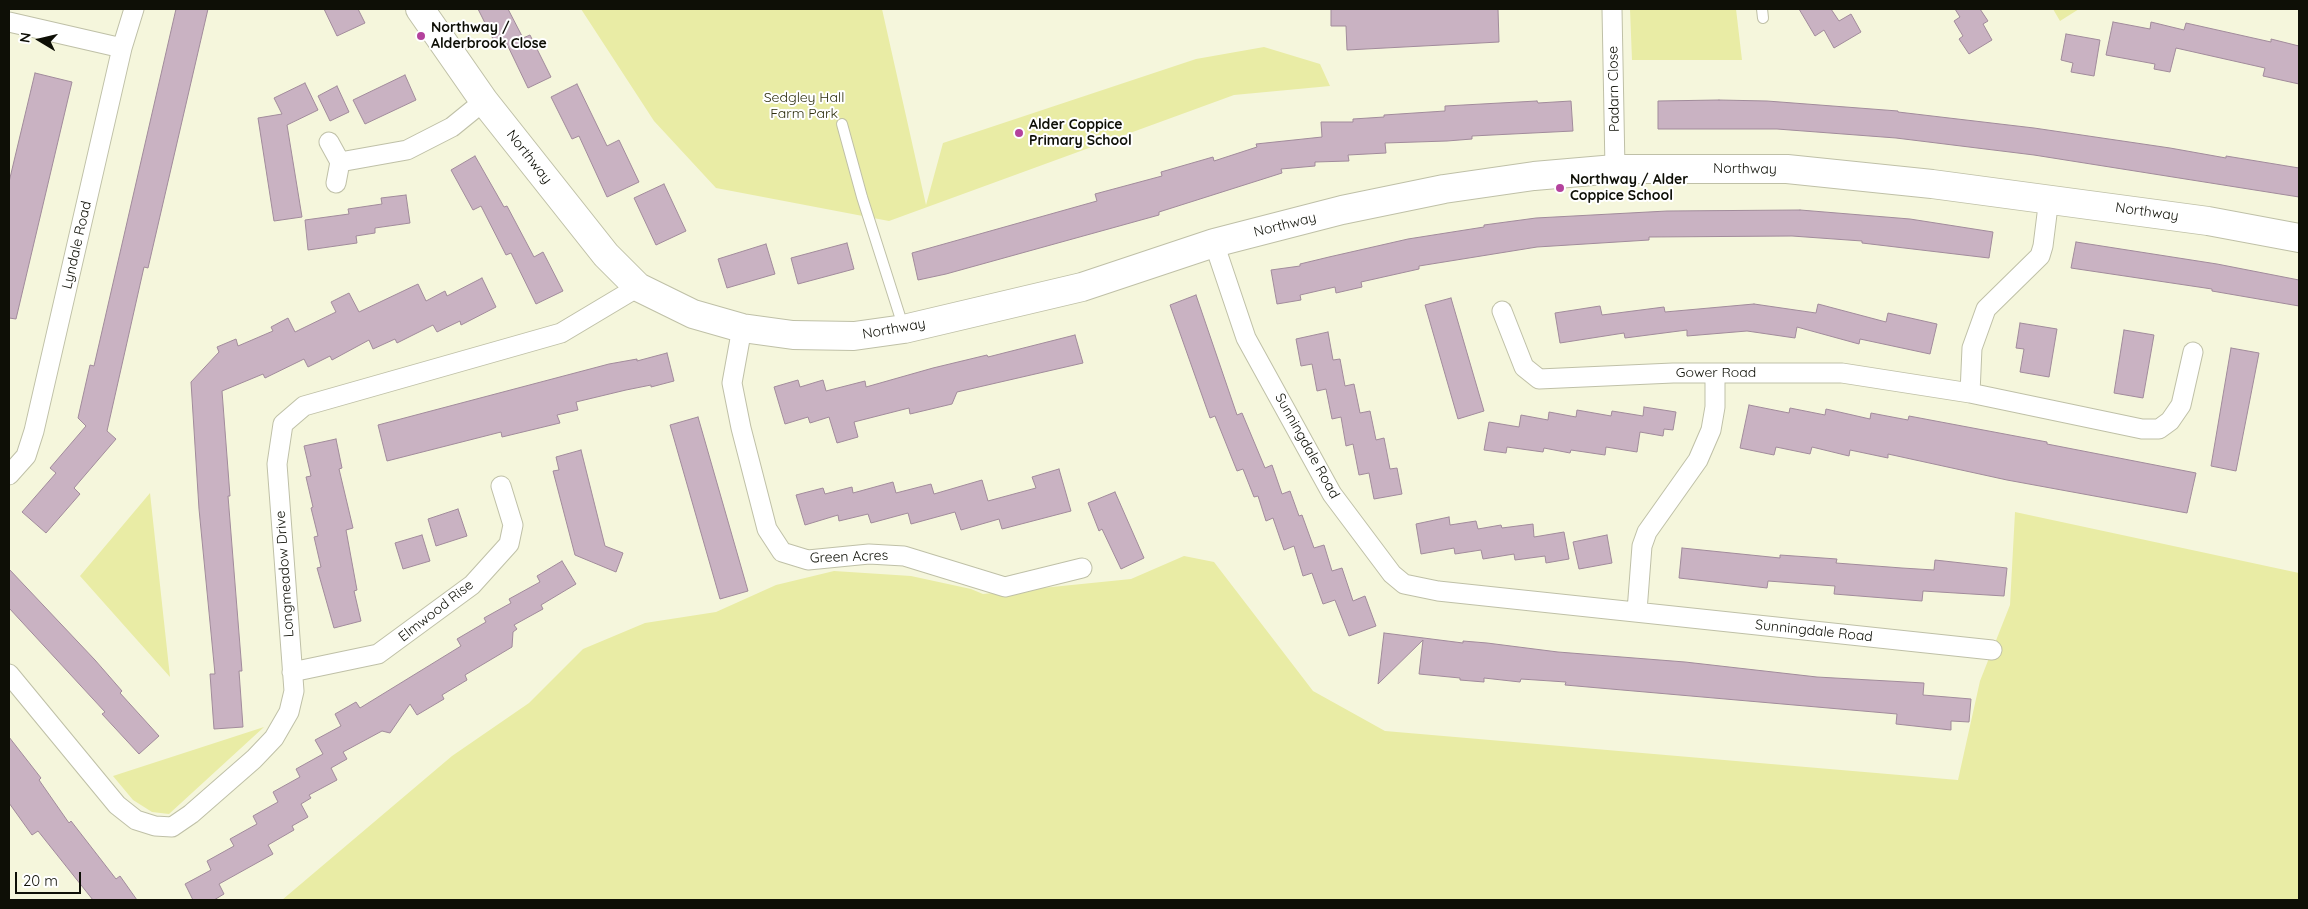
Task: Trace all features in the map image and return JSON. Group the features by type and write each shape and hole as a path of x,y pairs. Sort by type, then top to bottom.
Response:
{"street":[{"name":"Lyndale Road","path":"9,476 26,456 34,432 122,48 134,9"},
{"name":"Northway","path":"420,9 484,101 606,255 638,286 693,314 742,328 793,335 854,336 904,329 1082,287 1214,243 1342,210 1444,189 1534,176 1615,169 1787,169 2049,198 2208,221 2299,238"},
{"name":"Padarn Close","path":"1612,9 1615,169"},
{"path":"9,22 122,48"},
{"path":"340,162 407,150 452,127 484,101"},
{"path":"329,142 340,162 336,183"},
{"path":"1970,393 1972,348 1986,309 2040,256 2049,198"},
{"name":"Sunningdale Road","path":"1214,243 1246,338 1332,494 1392,574 1404,584 1438,591 1992,650"},
{"name":"Longmeadow Drive","path":"9,674 117,805 136,820 155,826 172,827 191,814 247,765 274,738 289,712 294,691 277,464 283,424 304,406 561,333 638,286"},
{"name":"Gower Road","path":"1502,312 1524,367 1539,379 1673,373 1842,373 1970,393 2142,429 2159,429 2170,421 2181,405 2193,352"},
{"name":"Green Acres","path":"742,328 732,383 741,428 767,529 782,552 808,560 869,554 904,556 1005,587 1082,568"},
{"path":"1637,612 1642,546 1647,532 1702,452 1711,430 1715,407 1716,374"},
{"name":"Elmwood Rise","path":"292,672 378,654 398,642 472,585 508,544 513,525 501,486"}],"lane":[{"path":"842,124 862,197 904,329"}],"green space":[{"name":"Sedgley Hall Farm Park","path":"581,9 882,9 926,205 943,143 1196,59 1264,47 1320,64 1330,86 1234,95 889,221 716,188 654,121"},
{"path":"1630,9 1736,9 1742,60 1632,60"},
{"path":"2053,9 2079,9 2060,21"},
{"path":"150,493 170,677 80,576"},
{"path":"2015,512 2299,573 2299,900 282,900 452,756 529,703 583,649 645,623 716,612 776,585 834,571 911,576 971,589 983,594 1131,579 1184,556 1214,562 1313,691 1385,731 1958,780 1980,681 2010,605"},
{"path":"264,727 169,814 152,812 133,800 113,776"}],"building":[{"path":"176,9 208,9 148,268 144,267 107,431 116,439 74,488 80,494 46,533 22,512 56,473 50,468 86,426 78,418 90,365 94,366"},
{"path":"324,9 358,9 365,23 337,36"},
{"path":"478,9 508,9 523,38 530,35 551,77 528,88 504,38 495,43"},
{"path":"1331,9 1498,9 1499,42 1347,50 1346,26 1331,26"},
{"path":"1799,9 1831,9 1839,21 1851,14 1861,32 1834,48 1824,30 1815,36"},
{"path":"1955,9 1980,9 1988,21 1983,24 1992,40 1969,54 1959,39 1963,36 1954,21 1960,17"},
{"path":"2113,22 2150,29 2151,22 2184,30 2186,23 2271,42 2271,39 2299,46 2299,84 2263,76 2265,68 2176,48 2170,72 2154,69 2155,64 2106,55"},
{"path":"2066,34 2100,40 2094,76 2071,72 2073,63 2061,60"},
{"path":"35,73 72,82 16,319 9,318 9,182"},
{"path":"405,75 416,100 365,124 353,100"},
{"path":"305,83 318,110 287,125 302,217 274,221 258,118 282,114 274,98"},
{"path":"577,84 607,146 619,140 639,182 607,197 579,136 572,139 551,97"},
{"path":"337,86 349,112 330,121 318,96"},
{"path":"1537,101 1538,103 1571,101 1573,131 1472,136 1472,139 1447,141 1385,143 1386,153 1348,155 1349,161 1315,162 1315,166 1281,169 1282,173 1159,212 1159,215 918,280 912,253 1097,201 1095,194 1162,176 1161,172 1213,157 1214,161 1257,147 1256,144 1322,137 1321,122 1353,122 1353,119 1384,117 1384,115 1445,111 1445,106"},
{"path":"1658,101 1767,101 1898,111 2034,128 2299,168 2299,197 2034,155 1896,138 1777,129 1658,129"},
{"path":"475,156 504,207 507,206 534,257 543,252 563,291 536,304 511,253 506,255 481,206 473,210 451,170"},
{"path":"664,184 686,231 656,245 634,198"},
{"path":"406,195 410,223 375,228 375,233 356,236 357,243 308,250 305,220 349,214 348,209 382,204 381,198"},
{"path":"1800,210 1910,219 1993,232 1989,258 1862,243 1862,241 1792,236 1649,237 1649,240 1537,247 1419,266 1419,269 1361,282 1362,287 1336,293 1335,287 1300,295 1301,300 1277,304 1271,270 1300,266 1300,264 1408,239 1484,227 1484,225 1536,218 1667,211"},
{"path":"2076,242 2217,264 2299,280 2299,306 2212,291 2212,289 2071,268"},
{"path":"847,243 854,269 798,284 791,258"},
{"path":"766,244 775,274 727,288 718,259"},
{"path":"482,278 496,307 461,325 460,321 437,332 433,325 397,343 395,339 373,349 369,340 332,360 330,356 308,367 304,359 265,378 263,374 222,391 242,671 239,671 243,727 214,729 210,674 215,674 199,509 191,382 219,352 217,347 236,339 238,346 273,331 271,327 288,318 295,332 336,312 331,302 349,293 359,312 418,284 426,301 445,291 447,296"},
{"path":"1196,295 1237,415 1242,413 1265,468 1272,465 1282,494 1290,491 1299,516 1302,515 1314,548 1324,545 1332,571 1342,568 1353,601 1365,596 1376,626 1349,636 1335,600 1323,604 1312,573 1303,576 1294,546 1284,550 1273,518 1266,521 1258,496 1254,497 1243,469 1237,471 1215,416 1210,418 1170,305"},
{"path":"1451,298 1484,411 1458,419 1425,305"},
{"path":"1754,304 1816,313 1818,304 1886,322 1888,313 1937,324 1930,354 1860,339 1859,344 1797,327 1795,338 1747,331 1687,336 1687,330 1625,338 1624,333 1560,343 1555,313 1600,306 1602,315 1664,307 1665,312"},
{"path":"2020,323 2057,329 2049,377 2020,372 2024,349 2016,348"},
{"path":"2124,330 2154,335 2143,398 2114,393"},
{"path":"1328,332 1333,360 1340,359 1345,386 1354,384 1360,413 1370,411 1376,440 1384,438 1390,469 1397,468 1402,494 1374,499 1369,473 1359,475 1353,444 1346,446 1341,417 1332,419 1326,389 1317,391 1312,364 1301,366 1296,339"},
{"path":"1075,335 1083,363 957,392 952,404 910,414 909,408 854,422 858,437 837,443 829,417 810,423 808,417 785,424 774,387 798,380 800,387 823,380 826,391 865,381 866,387 933,368 987,355 988,357"},
{"path":"2231,348 2259,353 2236,471 2211,466"},
{"path":"667,353 674,381 576,402 578,410 557,415 560,423 502,437 501,432 387,461 378,425 609,364 637,359 637,361"},
{"path":"1749,405 1789,413 1790,408 1825,415 1826,409 1870,419 1871,413 1908,420 1909,416 2196,473 2187,513 2007,480 1888,454 1888,458 1850,450 1849,456 1812,447 1810,454 1776,447 1774,455 1740,448"},
{"path":"1644,407 1676,412 1673,430 1664,429 1663,436 1640,432 1637,452 1606,447 1605,455 1571,450 1570,453 1544,448 1543,452 1507,447 1506,453 1484,450 1489,422 1519,427 1521,415 1548,420 1549,412 1576,417 1577,410 1611,416 1612,411 1643,416"},
{"path":"698,417 748,591 720,599 670,425"},
{"path":"336,439 342,468 339,469 353,528 346,530 357,590 354,591 361,621 334,628 317,568 321,567 314,537 318,536 306,477 311,476 304,446"},
{"path":"581,450 605,546 623,553 616,572 575,555 553,471 559,470 556,457"},
{"path":"1059,469 1071,511 1002,529 999,519 961,530 955,512 911,524 908,513 871,523 868,514 839,521 838,515 805,525 796,495 823,488 825,494 852,487 853,493 893,482 896,493 931,484 934,494 982,480 988,501 1036,488 1032,477"},
{"path":"1115,492 1144,558 1121,569 1102,529 1099,531 1088,503"},
{"path":"458,509 467,536 436,546 428,519"},
{"path":"1449,517 1450,525 1476,521 1478,529 1501,525 1502,528 1533,524 1534,537 1564,532 1569,559 1546,563 1545,556 1515,560 1514,554 1483,559 1481,550 1455,554 1454,548 1421,554 1416,524"},
{"path":"422,535 430,561 403,569 395,543"},
{"path":"1607,535 1612,563 1579,569 1573,542"},
{"path":"1682,548 1780,558 1780,555 1837,559 1836,563 1934,570 1935,560 2007,568 2004,596 1923,591 1922,601 1834,594 1835,586 1768,581 1767,588 1679,578"},
{"path":"562,561 576,584 541,605 543,609 514,625 517,629 513,632 512,647 465,675 467,680 442,695 444,699 417,715 410,704 390,733 382,731 343,752 347,759 331,768 337,780 309,795 311,798 301,804 308,817 292,826 294,830 268,845 273,854 219,884 224,894 214,900 193,900 185,884 211,870 207,861 234,846 230,839 257,824 253,816 278,802 273,792 300,777 296,769 323,754 315,740 341,726 335,714 356,702 360,708 461,646 457,639 486,622 484,618 511,603 509,599 540,582 537,576"},
{"path":"9,569 95,660 122,691 120,693 159,736 139,754 102,714 105,712 9,608"},
{"path":"1384,633 1463,643 1463,641 1487,643 1558,652 1685,662 1817,677 1924,683 1923,695 1971,699 1969,722 1951,721 1951,730 1896,724 1897,714 1565,685 1566,682 1521,679 1520,682 1484,678 1484,682 1419,674 1423,640 1378,684"},
{"path":"9,737 41,778 39,780 69,823 71,821 116,879 120,876 137,900 93,900 38,831 32,835 9,803"}],"place":[{"name":"Northway / Alderbrook Close","path":"421,36"},
{"name":"Alder Coppice Primary School","path":"1019,133"},
{"name":"Northway / Alder Coppice School","path":"1560,188"}]}
